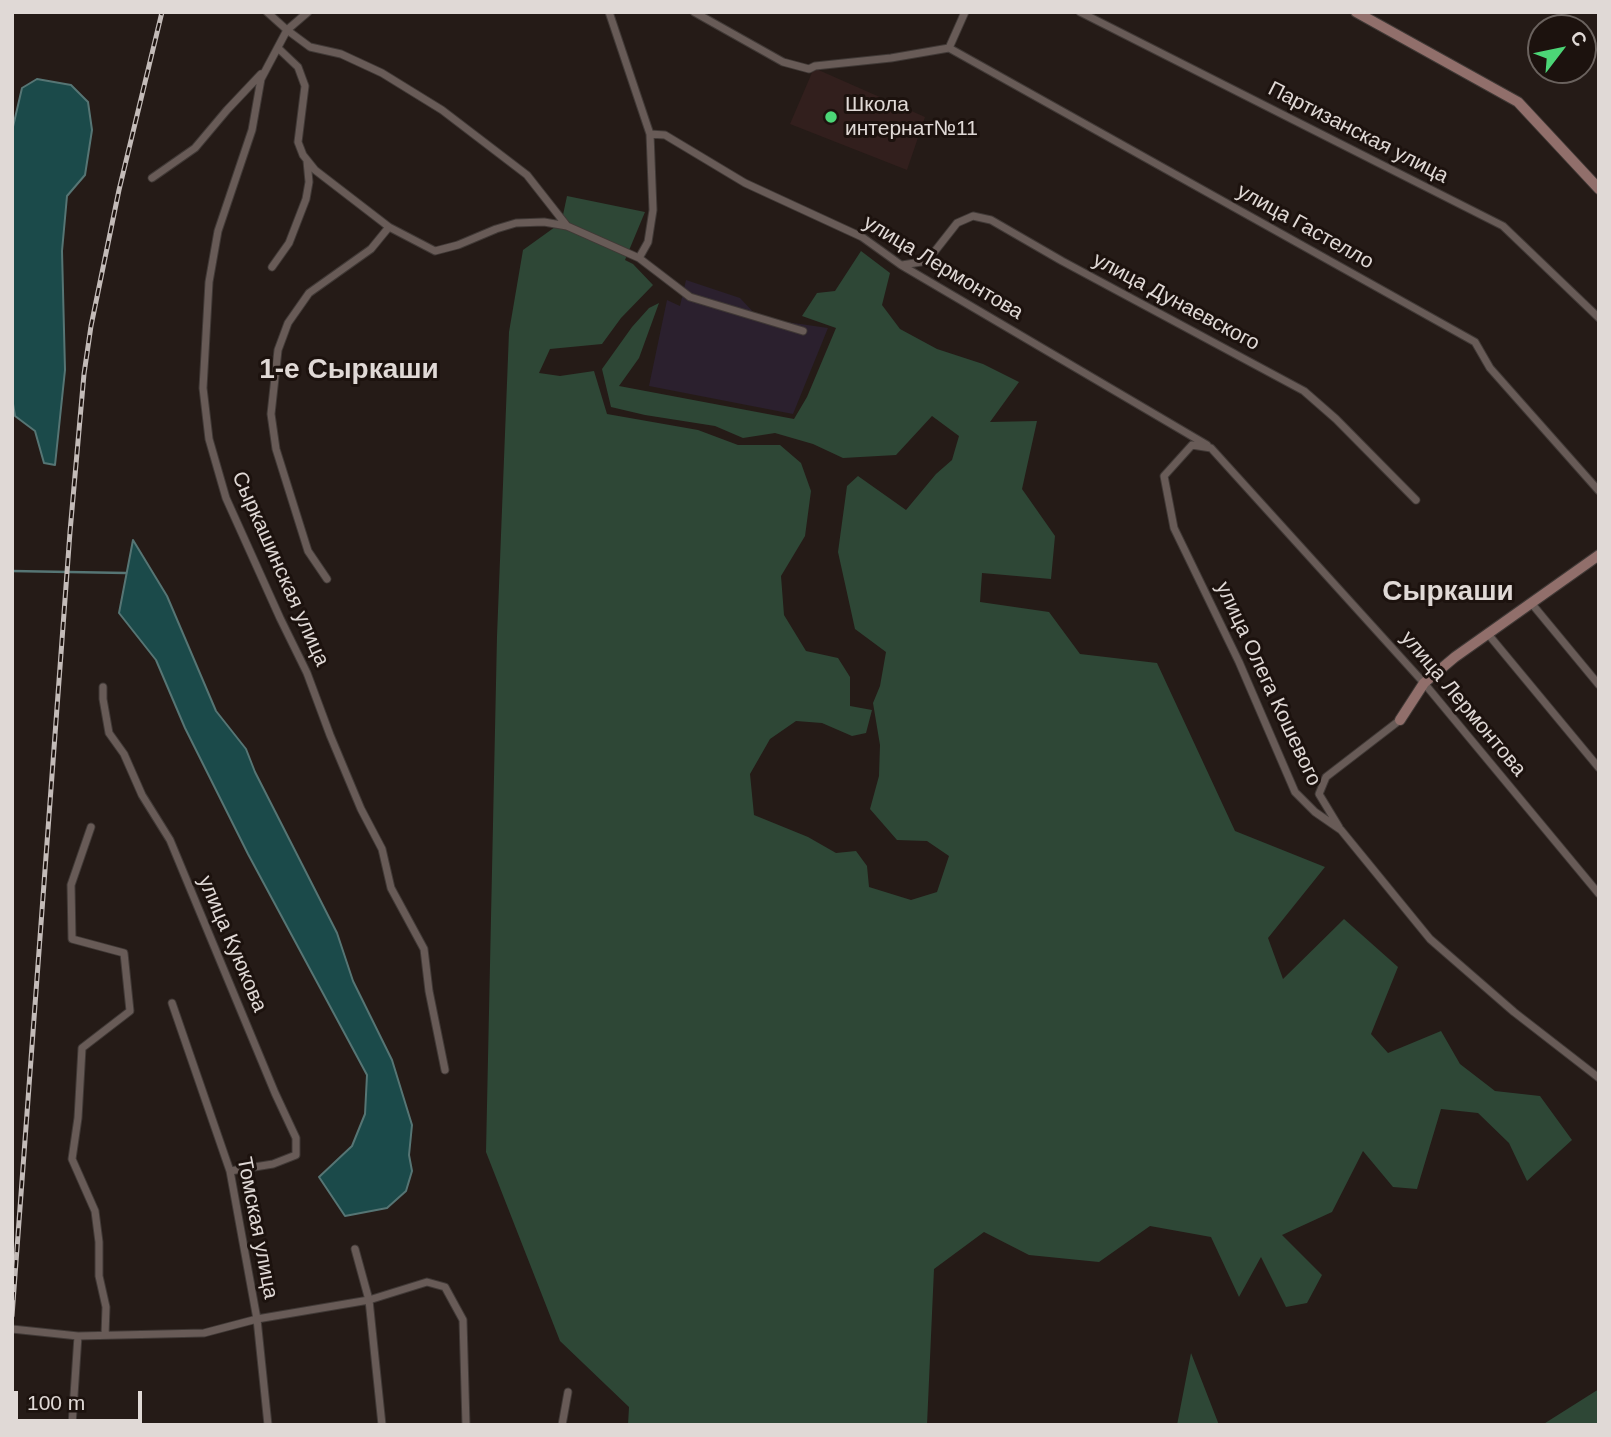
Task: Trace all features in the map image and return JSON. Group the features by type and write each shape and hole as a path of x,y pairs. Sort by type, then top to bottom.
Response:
{"main road":[{"path":"1356,12 1518,102 1599,189"},
{"path":"1399,720 1424,683 1455,657 1598,556"}],"street":[{"path":"267,12 310,47 341,54 382,73 442,110 527,175 567,226"},
{"path":"287,30 308,12"},
{"path":"609,12 650,134 653,210 648,242 639,258"},
{"path":"694,12 783,62 809,69 949,48 965,12"},
{"name":"Партизанская улица","path":"1080,12 1503,226 1599,318"},
{"name":"Сыркашинская улица","path":"287,30 261,79 252,130 218,231 209,282 203,388 209,439 226,498 307,673 361,809 382,849 391,888 424,949 445,1070"},
{"path":"278,48 298,67 305,86 305,104 298,142 307,160 315,170 390,227 435,251 516,223 544,222 567,226 639,258 690,297 803,331"},
{"name":"улица Гастелло","path":"949,48 1475,342 1490,368 1599,491"},
{"path":"152,178 195,148 267,69"},
{"name":"улица Лермонтова","path":"650,134 664,135 745,183 862,237 901,265 1211,448 1424,683 1599,894"},
{"path":"272,267 289,243 306,199 309,182 307,160"},
{"name":"улица Дунаевского","path":"901,265 921,262 936,251 957,223 973,216 991,220 1304,391 1336,419 1416,500"},
{"path":"327,579 308,551 276,449 271,414 278,350 288,323 309,293 371,249 390,227"},
{"name":"улица Олега Кошевого","path":"1211,448 1192,445 1164,476 1174,528 1239,662 1296,792 1315,812 1341,830 1430,939 1514,1012 1599,1078"},
{"path":"1532,604 1599,685"},
{"path":"1488,634 1599,768"},
{"name":"улица Куюкова","path":"103,687 109,733 124,754 142,795 170,840 296,1138 296,1155 273,1164 230,1171"},
{"path":"1341,830 1319,794 1326,777 1399,720"},
{"path":"91,827 71,885 72,939 124,953 130,1011 82,1048 78,1118 72,1159 95,1211 99,1276 106,1307 105,1335"},
{"name":"Томская улица","path":"172,1003 230,1171 257,1320 268,1425"},
{"path":"355,1249 369,1300 382,1425"},
{"path":"12,1329 78,1336 204,1333 257,1320 369,1300 427,1282 445,1287 463,1321 466,1425"},
{"path":"72,1425 78,1336"},
{"path":"562,1425 568,1392"}],"shaded area":[{"path":"814,68 925,117 907,170 790,124"},
{"path":"686,280 740,298 759,318 828,328 793,414 649,386 667,300 680,306"}],"green space":[{"path":"567,196 645,212 625,260 633,264 653,285 621,318 602,344 550,349 539,373 560,376 594,371 607,414 698,430 738,445 780,445 801,463 811,491 805,536 781,576 784,615 806,651 838,658 850,677 850,706 872,710 866,733 852,736 822,723 796,721 770,739 750,774 754,815 808,837 836,853 856,851 867,866 869,887 911,900 937,892 949,856 927,841 897,840 870,809 879,776 880,745 873,703 880,686 886,652 855,629 838,552 847,486 858,476 906,510 936,474 952,460 959,436 932,416 896,455 843,458 813,444 775,433 743,438 715,426 611,407 602,369 632,327 649,308 659,303 639,358 619,386 794,419 807,397 836,328 802,316 817,293 835,291 861,251 890,273 882,305 900,329 937,349 983,364 1019,382 990,422 1037,421 1022,489 1055,536 1051,579 982,573 980,602 1049,612 1080,654 1157,663 1235,831 1325,867 1268,938 1283,979 1344,919 1398,967 1371,1034 1388,1053 1441,1031 1460,1064 1495,1091 1540,1096 1572,1140 1527,1181 1509,1143 1478,1113 1441,1109 1417,1189 1393,1187 1363,1151 1332,1212 1282,1235 1322,1275 1307,1303 1286,1307 1261,1257 1239,1297 1211,1237 1150,1226 1099,1262 1029,1255 984,1232 934,1269 927,1425 628,1425 629,1407 560,1341 486,1152 497,636 509,332 523,250 555,227 560,229"},
{"path":"1191,1353 1219,1425 1177,1425"},
{"path":"1599,1389 1599,1425 1542,1425"}],"water":[{"path":"37,79 71,85 88,102 92,130 85,175 67,196 62,251 65,370 55,465 44,463 35,431 15,416 12,398 12,131 22,88"},
{"path":"133,540 167,596 216,711 246,749 255,772 337,933 353,981 392,1060 412,1125 409,1155 412,1171 406,1191 387,1208 345,1216 319,1177 352,1146 365,1114 367,1075 248,854 185,728 156,660 119,613"}],"waterway":[{"path":"12,571 126,573"}],"railway":[{"path":"12,1316 84,374 119,190 162,12"}],"place":[{"name":"Школа интернат№11","path":"831,117"}],"district":[{"name":"1-е Сыркаши","path":"349,370"},
{"name":"Сыркаши","path":"1448,592"}]}
